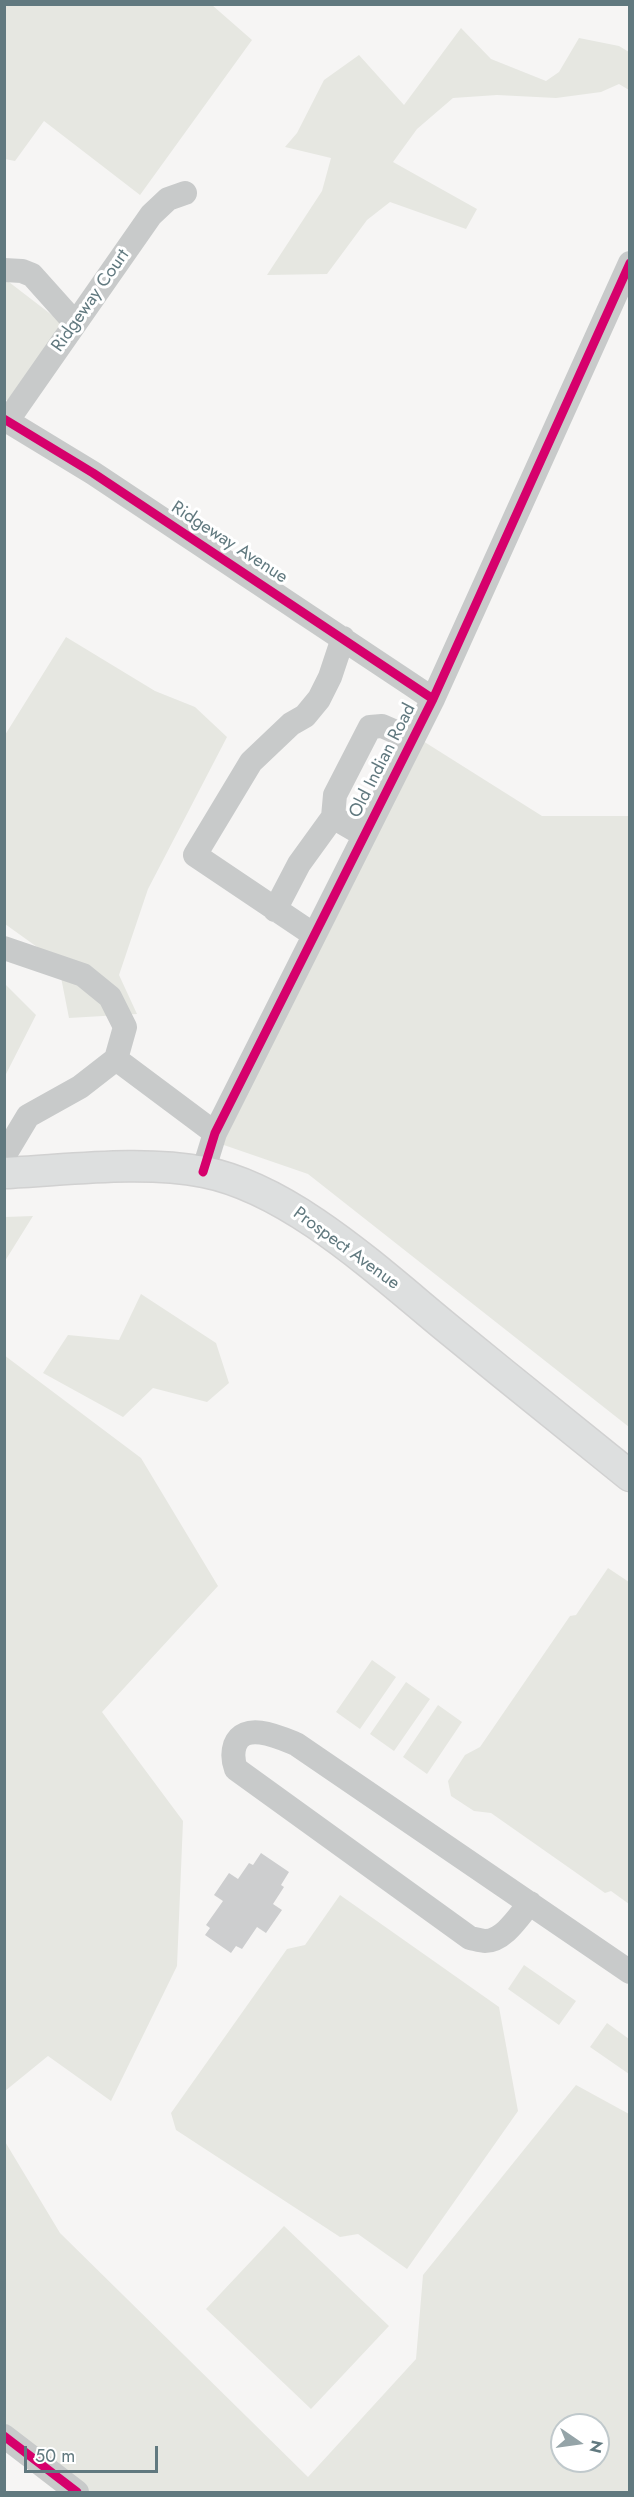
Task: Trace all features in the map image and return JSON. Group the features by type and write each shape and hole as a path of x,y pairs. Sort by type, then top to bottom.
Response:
{"main road":[{"name":"Prospect Avenue","path":"4,1173 126,1168 203,1172 250,1186 329,1234 379,1272 630,1476"}],"street":[{"name":"Ridgeway Court","path":"6,419 151,215 168,199 185,193"},
{"name":"Old Indian Road","path":"203,1172 215,1133 433,699 630,263"},
{"path":"4,270 22,271 32,275 75,323"},
{"name":"Ridgeway Avenue","path":"6,419 93,473 433,699"},
{"path":"314,935 195,855 251,762 291,724 305,716 319,699 330,677 344,638"},
{"path":"275,910 299,864 333,817 335,795 370,728 382,726 412,739"},
{"path":"333,817 364,835"},
{"path":"4,948 83,975 110,997 125,1027 117,1059 80,1087 28,1116 4,1156"},
{"path":"117,1059 215,1133"},
{"path":"530,1903 514,1923 496,1938 485,1941 470,1938 236,1769 235,1747 238,1739 246,1733 266,1734 296,1744 530,1903 630,1972"},
{"path":"4,2436 78,2493"}],"shaded area":[{"path":"4,5 212,5 252,40 140,195 44,121 15,161 5,159"},
{"path":"461,28 491,59 546,81 559,72 579,38 619,46 629,52 629,90 619,84 601,92 556,98 497,95 453,98 417,129 393,162 477,209 466,229 390,202 367,220 327,274 267,275 322,191 331,158 285,147 297,133 324,80 359,55 404,105"},
{"path":"5,279 61,322 13,404 5,399"},
{"path":"66,637 155,691 195,707 227,737 148,889 119,975 137,1014 69,1018 58,962 5,924 5,735"},
{"path":"415,736 542,816 629,816 629,1427 308,1174 218,1143"},
{"path":"5,984 36,1015 5,1076"},
{"path":"33,1216 5,1261 5,1217"},
{"path":"141,1294 216,1343 229,1383 207,1402 153,1388 123,1417 43,1373 68,1335 119,1340"},
{"path":"4,1355 141,1458 218,1586 102,1712 183,1821 177,1966 111,2101 48,2056 5,2091"},
{"path":"608,1568 629,1582 629,1904 611,1891 605,1893 491,1813 474,1811 451,1796 448,1781 465,1755 480,1747 570,1616 576,1615"},
{"path":"372,1660 396,1677 360,1729 336,1712"},
{"path":"406,1682 430,1699 394,1751 370,1734"},
{"path":"438,1705 462,1722 427,1774 403,1757"},
{"path":"340,1895 499,2007 518,2111 407,2269 358,2234 340,2237 176,2130 171,2113 287,1949 305,1945"},
{"path":"524,1965 576,2001 559,2025 508,1989"},
{"path":"607,2023 629,2039 629,2074 590,2047"},
{"path":"576,2085 629,2114 629,2492 65,2492 5,2442 4,2140 60,2233 308,2477 416,2359 423,2275"},
{"path":"284,2226 389,2326 311,2409 206,2309"}],"building":[{"path":"261,1853 289,1872 281,1885 284,1887 273,1904 282,1910 266,1933 257,1927 242,1949 236,1946 231,1953 205,1935 210,1928 206,1925 223,1901 214,1895 229,1873 238,1879 249,1863 253,1865"}],"cycle path":[{"path":"203,1172 215,1133 433,699 630,263"},
{"path":"4,419 93,473 433,699"},
{"path":"4,2436 77,2492"}]}
